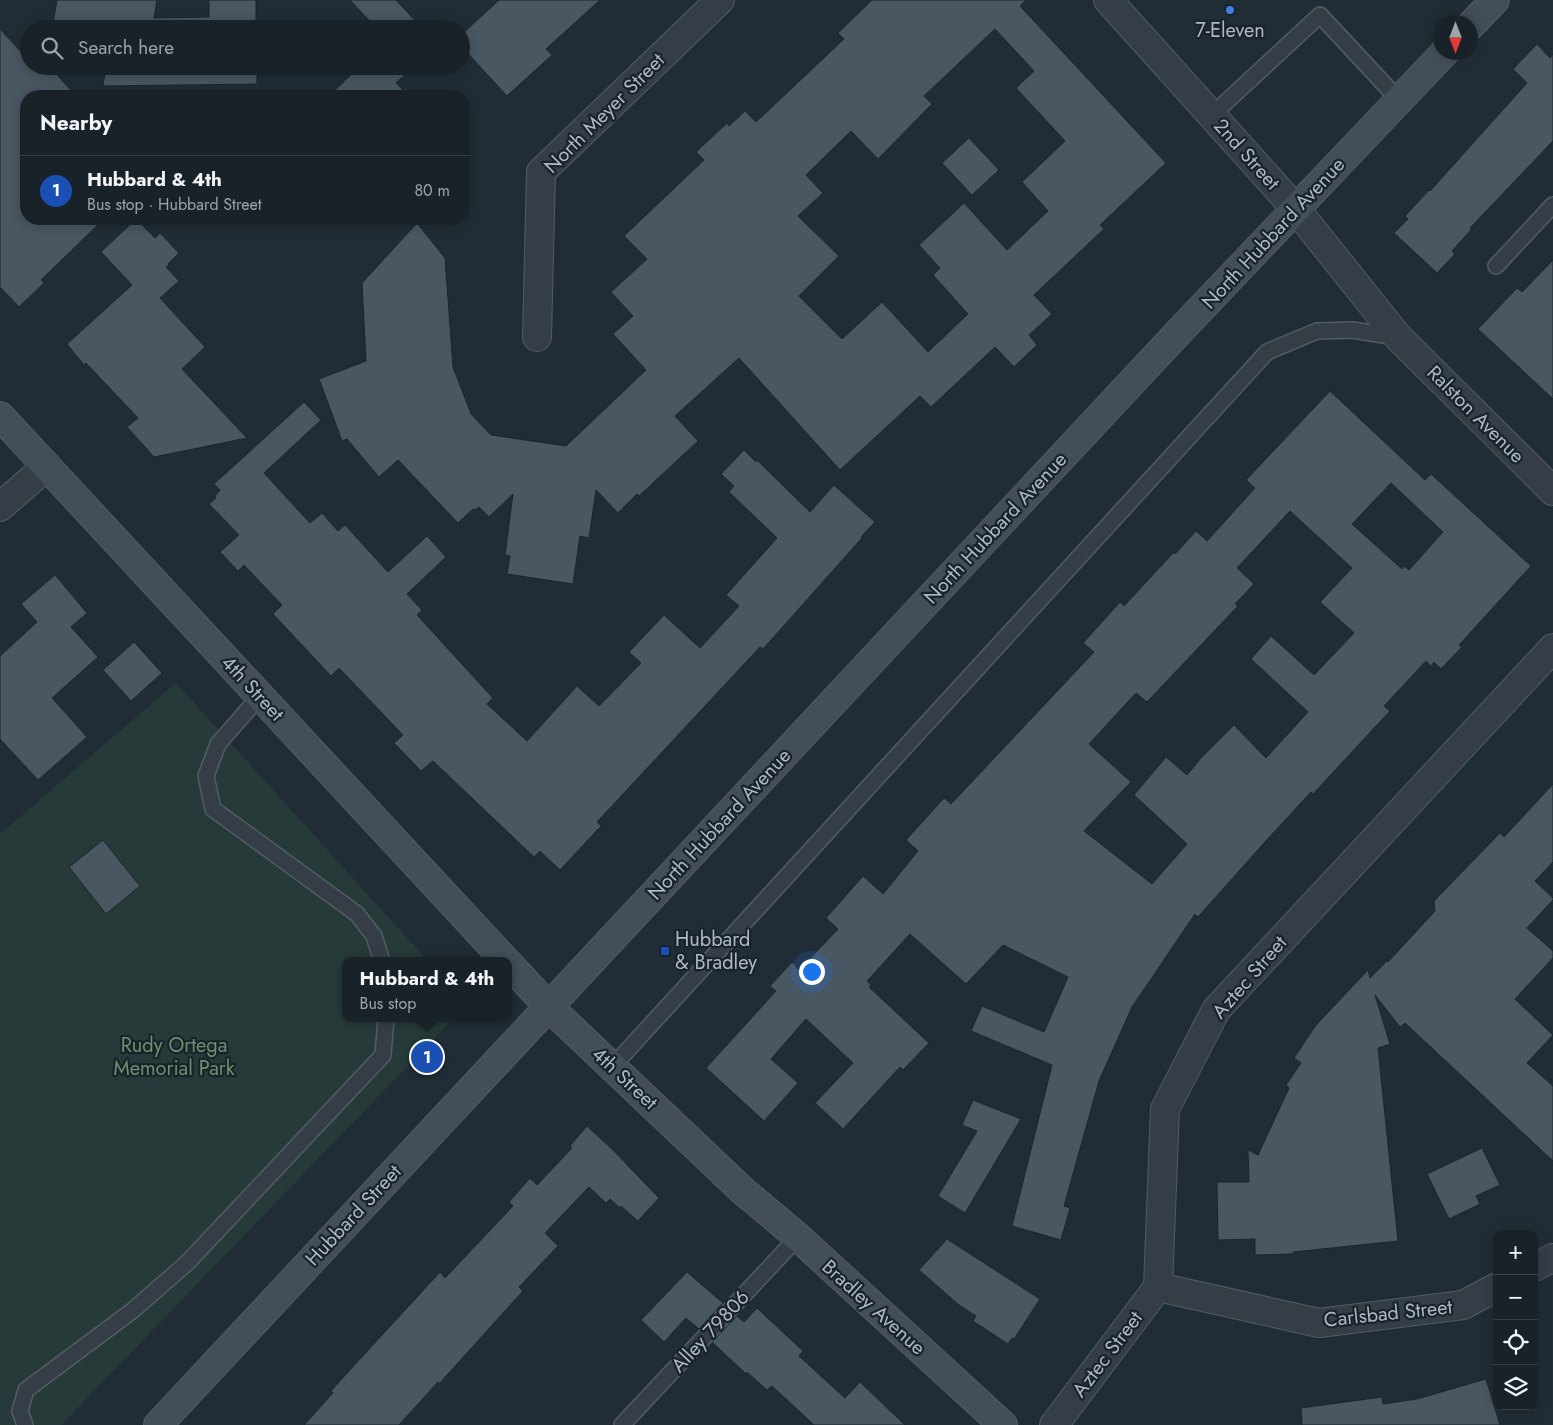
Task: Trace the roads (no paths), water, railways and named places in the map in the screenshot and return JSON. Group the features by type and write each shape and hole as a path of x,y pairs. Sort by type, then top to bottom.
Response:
{"main road":[{"path":"1478,18 1495,0"},
{"name":"North Hubbard Avenue","path":"549,1006 1296,208 1437,60"},
{"name":"4th Street","path":"0,416 502,957"},
{"name":"4th Street","path":"512,967 549,1006 743,1191"},
{"name":"Hubbard Street","path":"158,1425 549,1006"},
{"name":"Bradley Avenue","path":"743,1191 798,1237 1003,1425"}],"street":[{"name":"North Meyer Street","path":"537,337 541,172 720,0"},
{"name":"2nd Street","path":"1108,0 1296,208 1398,337"},
{"name":"Ralston Avenue","path":"1398,337 1553,491"},
{"path":"0,508 47,466"},
{"name":"Aztec Street","path":"1054,1425 1158,1287 1165,1109 1216,1010 1553,648"},
{"path":"1538,1265 1553,1258"},
{"name":"Carlsbad Street","path":"1158,1287 1319,1322 1463,1305 1493,1289"}],"lane":[{"path":"1212,115 1320,15 1399,100"},
{"path":"1496,266 1553,205"},
{"path":"613,1066 1267,352 1317,330 1352,330 1398,337"},
{"path":"260,696 218,744 206,776 213,809 357,914 374,936 381,957"},
{"path":"25,1425 20,1411 26,1390 132,1311 187,1263 383,1055 386,1022"},
{"name":"Alley 79806","path":"622,1425 798,1237"}],"place":[{"name":"7-Eleven","path":"1230,10"},
{"name":"Hubbard & Bradley","path":"665,951"},
{"name":"Hubbard & 4th","path":"427,1057"}],"park label":[{"name":"Rudy Ortega Memorial Park","path":"174,1056"}]}
